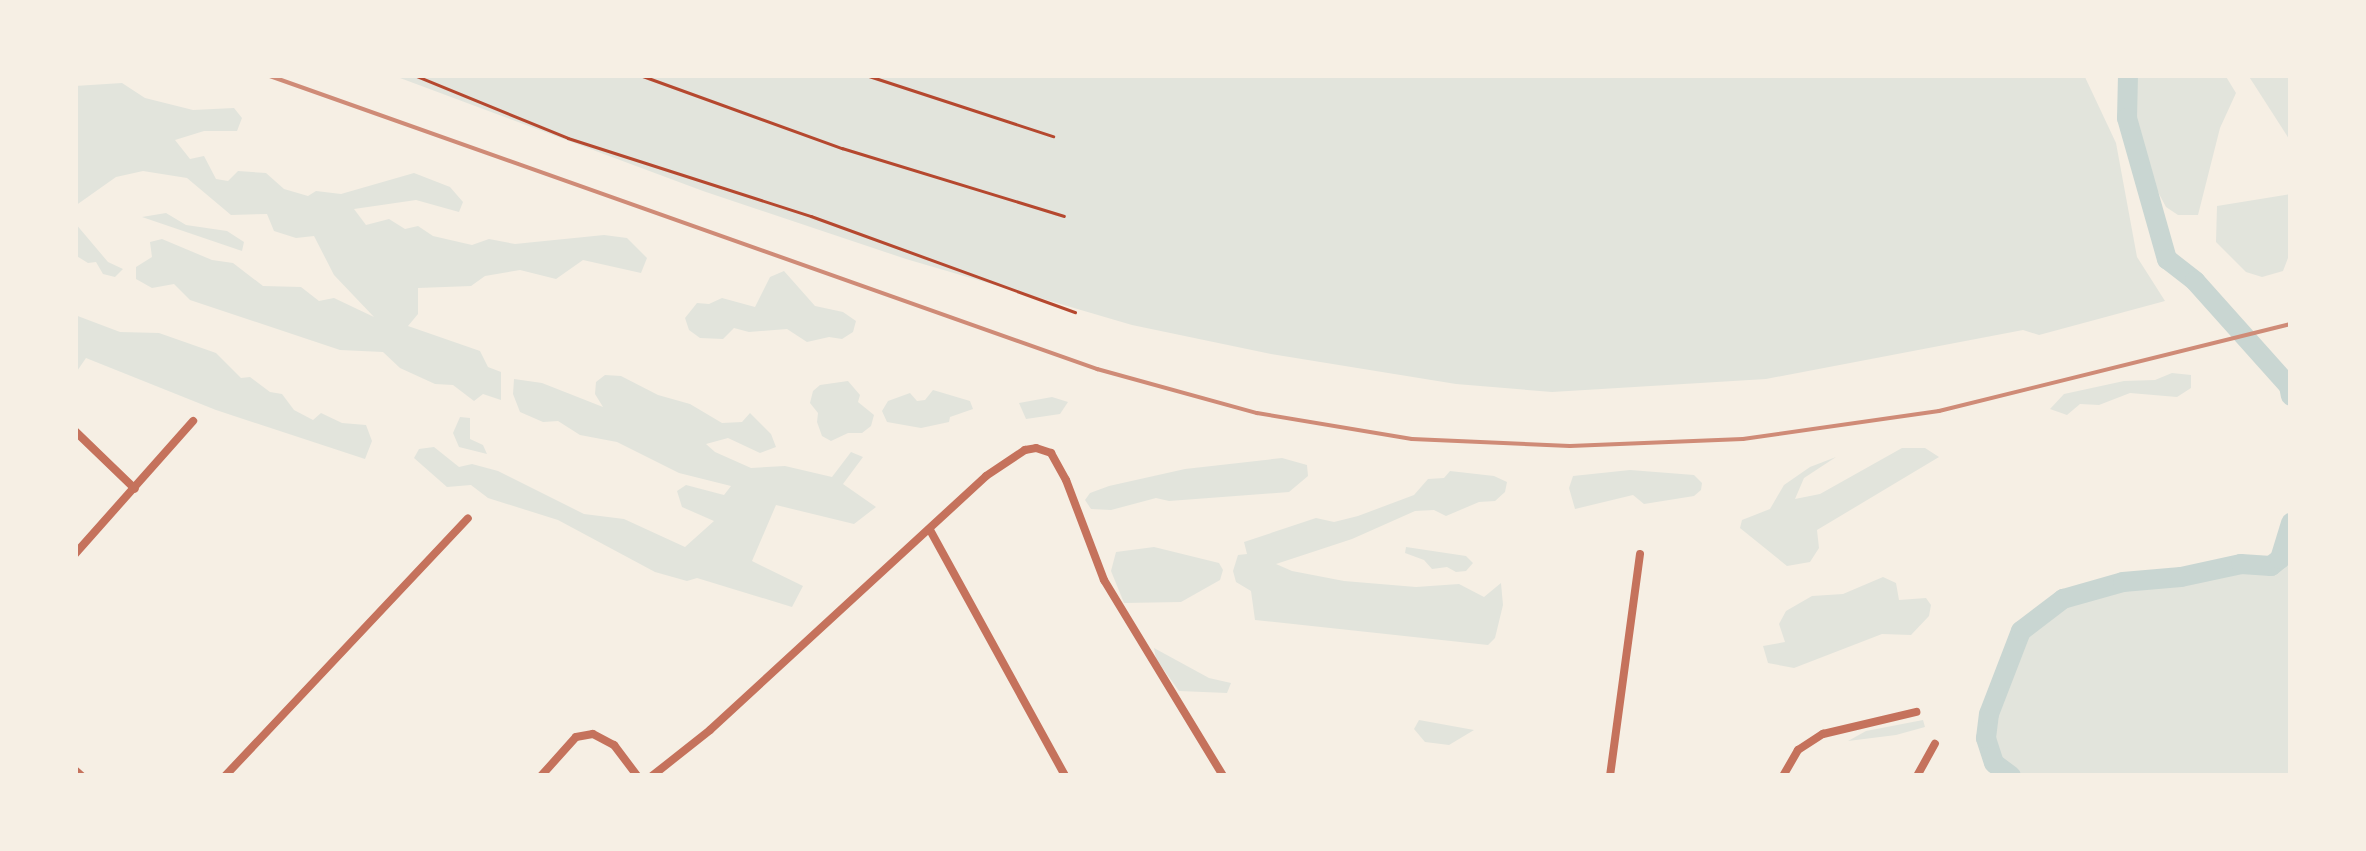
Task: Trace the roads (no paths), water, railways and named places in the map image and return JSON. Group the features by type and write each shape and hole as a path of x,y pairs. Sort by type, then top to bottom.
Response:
{"street":[{"path":"75,554 193,421"},
{"path":"75,431 135,489"},
{"path":"652,776 710,730 1011,458 1036,448 1051,453 1066,480 1104,580 1223,776"},
{"path":"225,776 468,518"},
{"path":"930,530 1065,776"},
{"path":"1610,776 1640,554"},
{"path":"1783,776 1798,750 1823,734 1916,712"},
{"path":"542,776 576,737 593,734 614,746 637,776"},
{"path":"1917,776 1935,744"},
{"path":"75,770 82,776"}],"waterway":[{"path":"2128,75 2127,118 2167,259 2195,281 2289,386 2291,396"},
{"path":"2011,776 1994,763 1986,738 1989,714 2021,631 2063,599 2123,582 2181,577 2241,564 2271,566 2280,559 2291,523"}],"railway":[{"path":"267,75 1097,369 1257,413 1412,439 1570,446 1743,439 1939,411 2291,324"}]}
